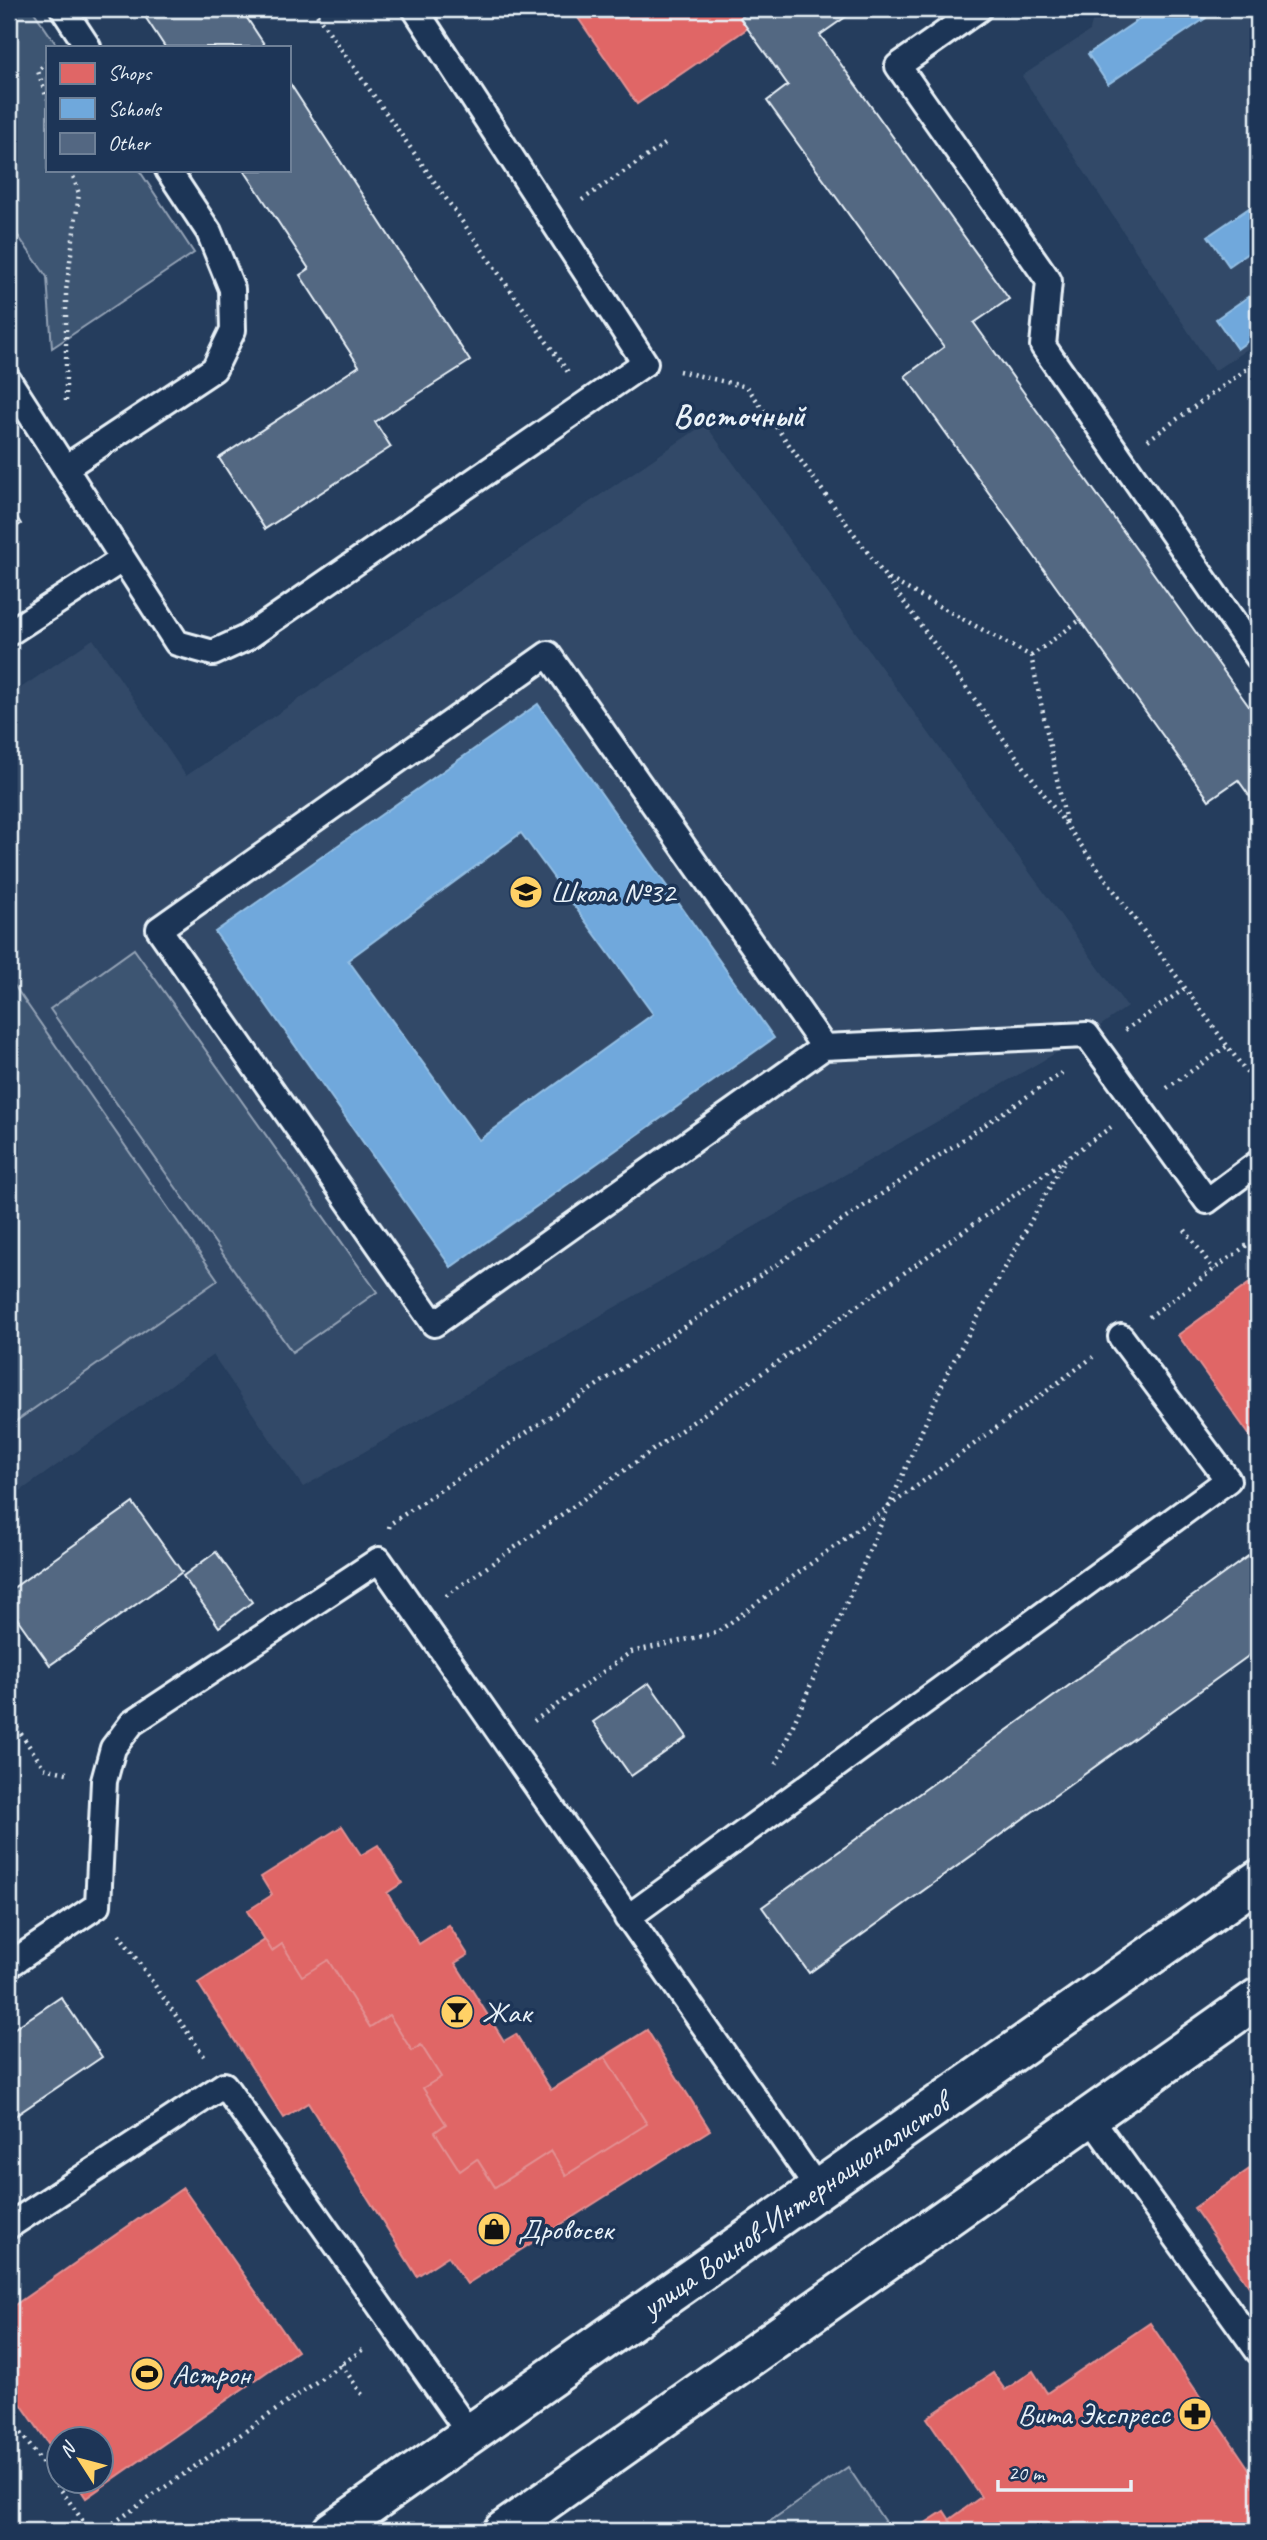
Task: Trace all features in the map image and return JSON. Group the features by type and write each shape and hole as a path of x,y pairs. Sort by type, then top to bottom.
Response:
{"main road":[{"name":"улица Воинов-Интернационалистов","path":"332,2531 1258,1880"},
{"path":"503,2531 1258,1998"}],"lane":[{"path":"63,9 87,46"},
{"path":"9,381 177,643 213,653 246,638 645,363 415,9"},
{"path":"979,9 898,66 1049,281 1043,346 1258,657"},
{"path":"65,468 214,369 233,330 232,289 209,232 169,172"},
{"path":"9,634 123,558"},
{"path":"824,1047 548,654 159,929 434,1324 824,1047 1087,1035 1207,1201 1258,1163"},
{"path":"627,1918 1228,1480 1121,1337"},
{"path":"9,1965 98,1905 104,1781 113,1748 132,1723 379,1560 818,2189"},
{"path":"9,2226 223,2085 470,2434"},
{"path":"1090,2117 1258,2351"}],"path":[{"path":"313,9 589,402"},
{"path":"46,63 38,71 46,96"},
{"path":"552,220 664,144"},
{"path":"65,468 66,291 79,194 72,172"},
{"path":"1121,459 1258,361"},
{"path":"645,363 747,387 1258,1088"},
{"path":"885,577 1031,656 1066,825"},
{"path":"1031,656 1080,620"},
{"path":"379,1560 390,1524 1184,989"},
{"path":"419,1615 1227,1046"},
{"path":"774,1768 949,1370 1066,1159"},
{"path":"506,1742 631,1652 716,1633 1258,1237"},
{"path":"9,1716 44,1768 104,1781"},
{"path":"98,1905 223,2085"},
{"path":"102,2531 394,2327"},
{"path":"341,2364 363,2396"},
{"path":"9,2416 90,2531"}],"shaded area":[{"path":"9,9 32,9 57,46 46,46 46,172 140,172 194,253 52,348 47,277 9,223"},
{"path":"1095,9 1258,9 1258,342 1214,371 1022,76 1090,31"},
{"name":"Школа №32","path":"705,424 1127,1007 1087,1035 303,1487 213,1355 9,1499 9,696 93,639 186,776"},
{"path":"134,949 377,1292 292,1352 50,1009"},
{"path":"9,978 218,1280 9,1426"},
{"path":"848,2467 891,2531 756,2531"}],"building: Shops":[{"path":"572,9 754,9 740,18 748,28 637,104"},
{"path":"1258,1277 1258,1447 1178,1335"},
{"path":"342,1826 361,1855 378,1845 402,1883 387,1893 419,1944 449,1925 468,1955 455,1963 504,2041 516,2034 551,2090 605,2057 647,2124 566,2175 551,2151 495,2187 477,2159 460,2171 435,2132 446,2124 423,2088 441,2077 421,2045 412,2051 389,2015 370,2027 328,1960 302,1976 282,1944 272,1951 247,1911 272,1895 261,1877"},
{"path":"342,1826 361,1855 378,1845 402,1883 387,1893 419,1944 449,1925 468,1955 455,1963 504,2041 516,2034 551,2090 647,2030 710,2130 467,2284 448,2256 417,2276 308,2103 284,2118 198,1983 265,1940 247,1911 272,1895 261,1877"},
{"path":"265,1940 272,1951 282,1944 302,1976 328,1960 370,2027 389,2015 412,2051 421,2045 441,2077 423,2088 446,2124 435,2132 460,2171 477,2159 495,2187 551,2151 566,2175 647,2124 605,2057 647,2030 710,2130 467,2284 448,2256 417,2276 308,2103 284,2118 198,1983"},
{"path":"1258,2163 1258,2299 1194,2208"},
{"path":"183,2188 297,2351 116,2477 116,2424 46,2424 46,2440 9,2387 9,2309"},
{"path":"1150,2323 1258,2482 1258,2531 957,2531 949,2520 981,2497 927,2418 993,2373 1005,2390 1033,2371 1047,2393"},
{"path":"944,2511 957,2531 913,2531"}],"building: Schools":[{"path":"1154,9 1200,9 1206,18 1108,84 1088,54"},
{"path":"1258,202 1258,246 1229,266 1208,236"},
{"path":"1258,290 1258,334 1237,349 1216,319"},
{"path":"538,704 774,1038 451,1267 215,932","holes":["521,833 653,1014 479,1140 348,960"]}],"building: Other":[{"path":"140,9 241,9 265,46 164,46"},
{"path":"754,9 857,9 820,35 1009,299 974,323 1258,719 1258,808 1238,780 1209,800 905,376 944,347 767,101 788,85 740,18"},
{"path":"290,84 470,361 375,422 391,447 265,529 219,458 359,366 300,275 309,269 245,172 290,172"},
{"path":"9,505 21,524 9,532"},
{"path":"133,1503 182,1572 50,1665 9,1607 9,1591"},
{"path":"1258,1549 1258,1649 809,1973 762,1907"},
{"path":"216,1552 252,1602 219,1627 183,1576"},
{"path":"649,1683 687,1737 631,1776 593,1722"},
{"path":"61,1997 102,2057 9,2120 9,2032"}],"place":[{"name":"Школа №32","path":"526,892"},
{"name":"Жак","path":"457,2012"},
{"name":"Дровосек","path":"494,2229"},
{"name":"Астрон","path":"147,2374"},
{"name":"Вита Экспресс","path":"1195,2414"}],"district":[{"name":"Восточный","path":"739,415"}]}
